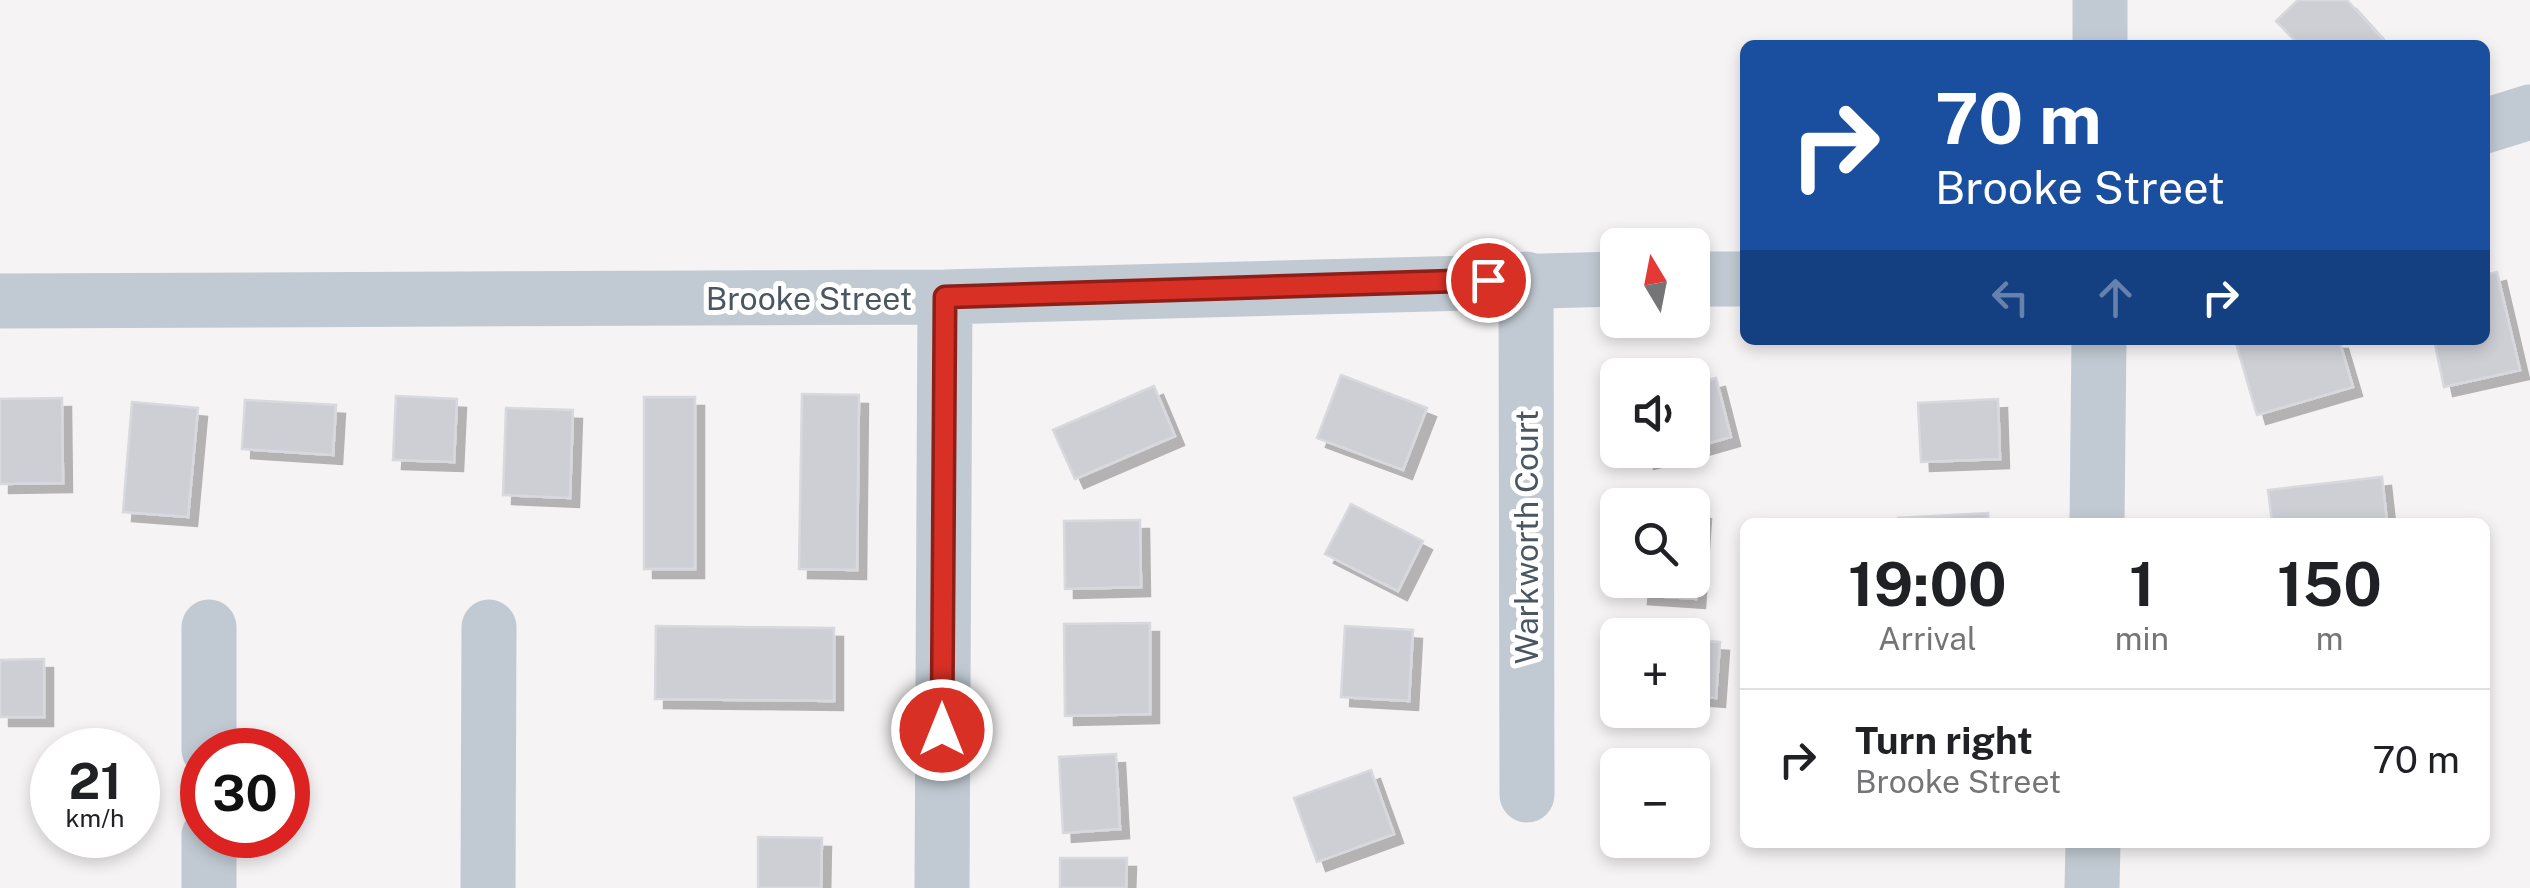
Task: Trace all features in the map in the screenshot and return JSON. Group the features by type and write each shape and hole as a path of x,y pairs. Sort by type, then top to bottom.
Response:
{"street":[{"path":"2100,0 2100,40"},
{"path":"2490,124 2530,112"},
{"path":"1710,279 1740,278"},
{"name":"Warkworth Court","path":"1526,279 1527,795"},
{"name":"Brooke Street","path":"0,302 945,297 1600,279"},
{"path":"942,888 945,297"},
{"path":"2096,518 2098,345"},
{"path":"209,627 209,728"},
{"path":"488,888 489,627"},
{"path":"2092,888 2093,848"},
{"path":"209,858 209,888"}],"building":[{"path":"2298,0 2347,0 2383,40 2294,40 2276,21"},
{"path":"2497,272 2520,370 2444,387 2435,345 2490,345 2490,274"},
{"path":"2237,345 2340,345 2353,387 2257,415"},
{"path":"1341,375 1427,408 1403,470 1317,438"},
{"path":"1716,378 1731,437 1710,443 1710,380"},
{"path":"1154,386 1175,436 1075,479 1053,430"},
{"path":"802,394 859,395 857,570 799,569"},
{"path":"396,396 457,399 454,462 393,460"},
{"path":"644,397 695,397 695,569 644,569"},
{"path":"62,398 63,483 0,484 0,399"},
{"path":"1998,399 2000,459 1921,462 1918,403"},
{"path":"245,400 336,405 333,455 242,449"},
{"path":"132,402 198,408 188,517 123,512"},
{"path":"506,408 573,410 570,498 503,495"},
{"path":"2382,477 2387,518 2272,518 2268,490"},
{"path":"1351,504 1423,541 1398,591 1325,554"},
{"path":"1988,513 1989,518 1898,518"},
{"path":"1140,520 1141,587 1065,589 1064,521"},
{"path":"1150,623 1150,714 1065,716 1064,624"},
{"path":"656,626 834,628 834,701 655,699"},
{"path":"1345,626 1413,630 1409,701 1341,697"},
{"path":"1710,641 1720,642 1716,698 1710,698"},
{"path":"44,659 44,717 0,717 0,660"},
{"path":"1116,754 1120,829 1063,833 1059,757"},
{"path":"1371,770 1394,834 1317,862 1294,798"},
{"path":"758,837 822,838 821,888 758,888"},
{"path":"1060,858 1127,858 1126,888 1060,888"}],"route":[{"path":"942,730 945,297 1488,280"}]}
